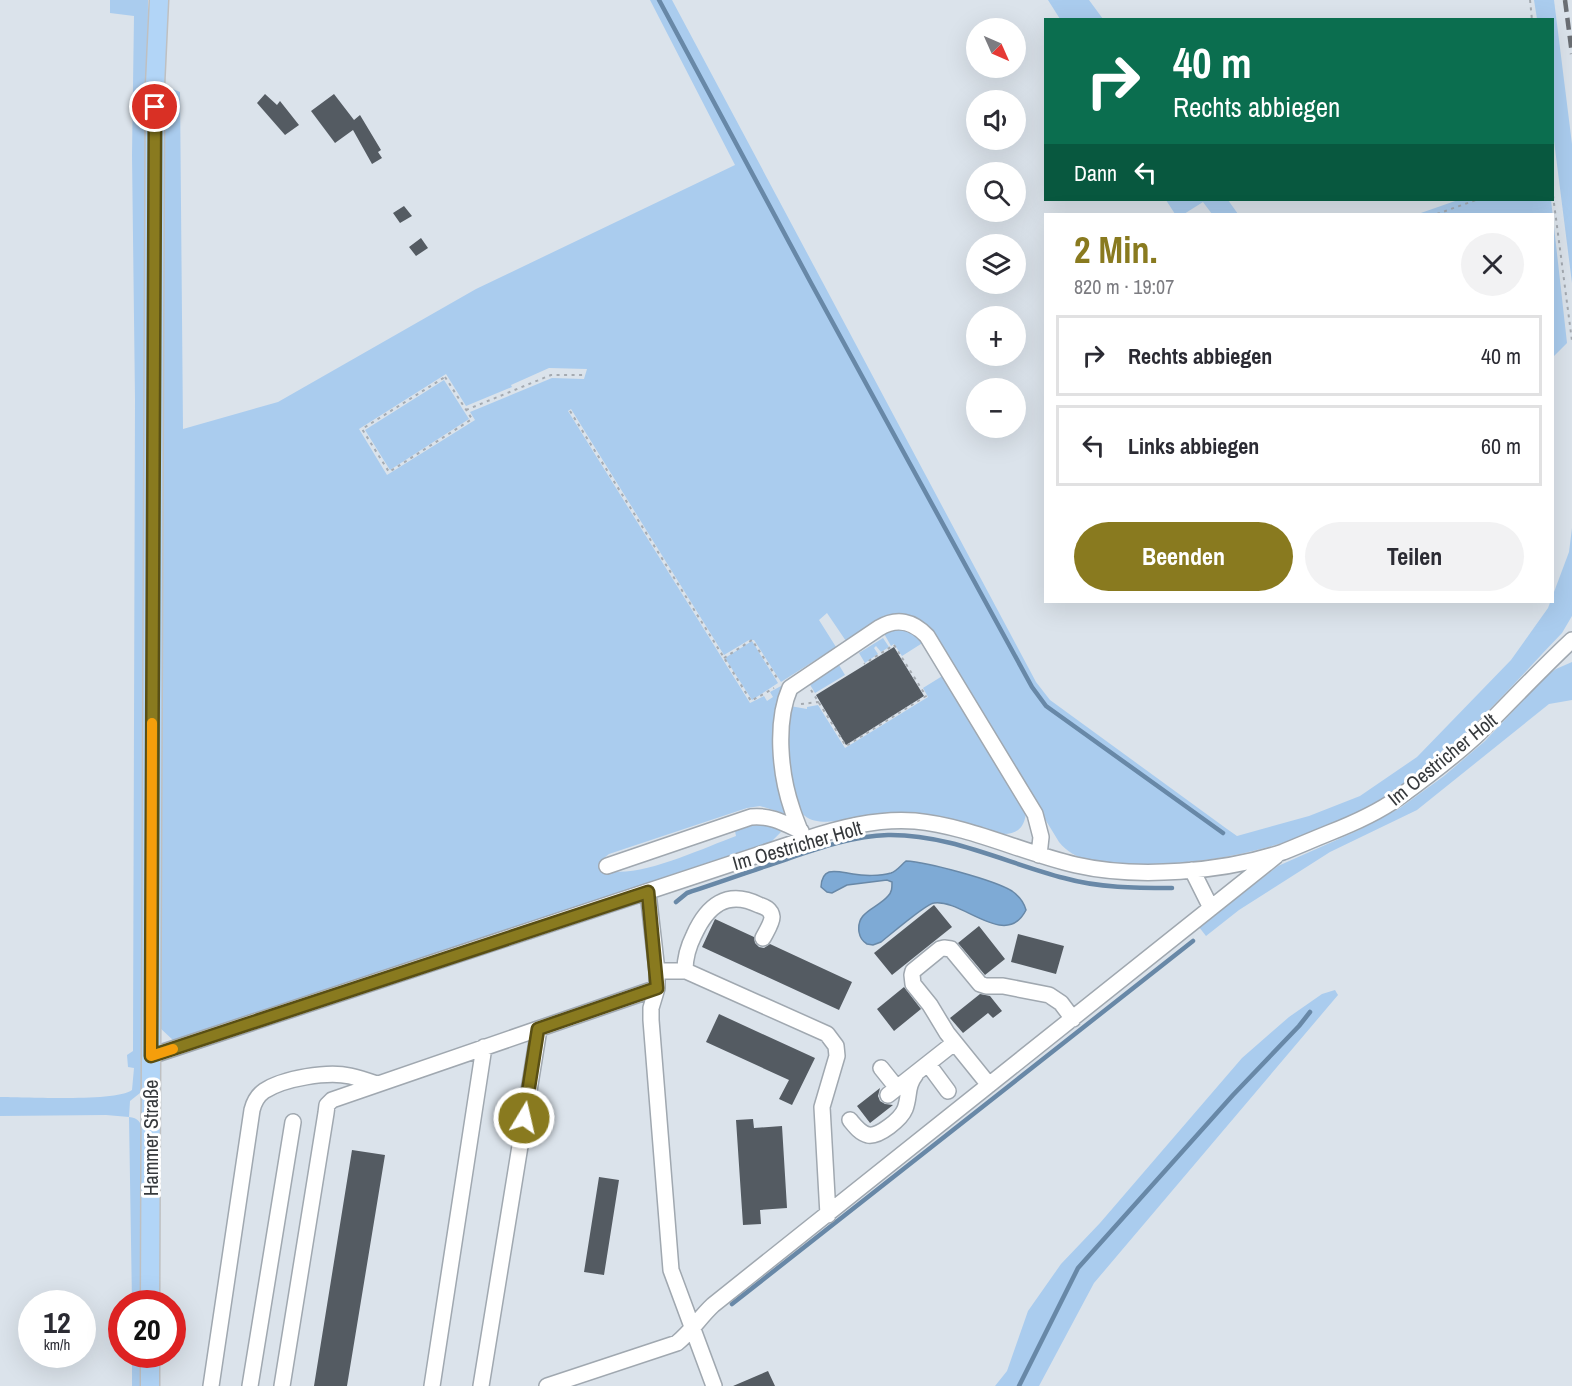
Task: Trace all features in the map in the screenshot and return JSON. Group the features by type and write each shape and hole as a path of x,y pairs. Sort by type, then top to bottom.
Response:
{"main road":[{"name":"Hammer Straße","path":"150,1290 155,84 159,0"},
{"path":"150,1368 150,1386"}],"street":[{"path":"802,835 791,808 782,752 781,718 785,686 804,679 887,623 898,621 908,622 920,628 927,636 1035,814 1041,837 1039,855"},
{"name":"Im Oestricher Holt","path":"151,1056 648,892 802,835 860,825 914,821 940,825 1039,855 1102,870 1128,872 1192,870 1238,863 1281,852 1352,824 1396,800 1477,734 1572,640"},
{"path":"607,866 751,817 775,818 802,835"},
{"path":"548,1386 677,1343 713,1305 1281,852"},
{"path":"1192,870 1211,908"},
{"path":"648,892 657,972 657,988 651,1008 651,1020 669,1255 673,1277 714,1386"},
{"path":"684,970 687,950 702,919 706,912 722,902 740,898 767,909 772,920 764,938"},
{"path":"989,1085 954,1043 912,980 914,971 944,948 951,949 980,984 1049,995 1061,1003 1073,1019"},
{"path":"657,972 684,970 827,1034 832,1039 836,1046 837,1056 823,1098 822,1118 828,1215"},
{"path":"282,1386 327,1105 337,1097 657,988"},
{"path":"481,1386 538,1029"},
{"path":"881,1068 893,1092 954,1043"},
{"path":"432,1386 484,1047"},
{"path":"922,1069 948,1091"},
{"path":"850,1120 865,1134 878,1133 900,1117 904,1111 909,1086 922,1069"},
{"path":"211,1386 255,1100 265,1091 279,1085 327,1075 349,1076 377,1084"},
{"path":"250,1386 293,1122"}],"path":[{"path":"1530,0 1532,18"},
{"path":"1440,213 1473,201"},
{"path":"1554,201 1572,341"},
{"path":"466,410 550,375 585,375"},
{"path":"445,377 466,410 472,419 389,472 362,429 445,377"},
{"path":"570,411 724,658 751,701 785,686 752,640 724,658"},
{"path":"804,679 846,746 926,696 894,645 864,664"}],"shaded area":[{"path":"110,0 148,0 142,1088 140,1093 130,1101 129,1117 106,1115 0,1116 0,1097 90,1097 123,1094 132,1090 134,1068 128,1067 127,1055 133,1051 135,399 132,155 134,16 110,13"},
{"path":"650,0 672,0 1036,682 1050,700 1237,836 1309,816 1360,796 1417,757 1511,660 1550,603 1554,603 1554,592 1569,552 1572,528 1572,616 1562,633 1495,704 1442,755 1399,789 1363,810 1304,836 1242,854 1179,863 1100,863 1077,856 1059,842 932,634 881,620 846,641 827,613 819,620 836,647 781,682 754,640 749,640 724,655 571,409 568,411 750,703 764,696 767,701 773,697 770,692 781,686 782,688 777,709 786,814 760,806 747,808 609,854 604,858 603,864 609,871 639,870 673,860 736,836 735,831 747,827 764,825 781,832 766,844 174,1041 159,1027 163,85 180,92 183,429 278,402 476,289 735,165","holes":["549,368 587,369 584,379 552,378 470,412 475,420 387,475 359,429 446,374 466,406 512,387 511,385"]},
{"path":"1048,0 1089,0 1102,18 1059,18"},
{"path":"1534,0 1554,0 1572,144 1572,283 1554,141 1554,18 1537,18"},
{"path":"1167,201 1229,201 1237,213 1211,213 1203,202 1186,213 1174,213"},
{"path":"1455,201 1551,201 1552,213 1421,213"},
{"path":"1554,227 1567,343 1554,356"},
{"path":"444,380 469,419 390,470 365,430"},
{"path":"906,626 924,642 902,656 894,644 891,646 882,630"},
{"path":"883,638 889,647 881,652 876,646 874,648 878,654 865,663 859,653"},
{"path":"752,641 778,683 752,700 725,658"},
{"path":"1572,662 1572,700 1549,704 1417,810 1330,852 1239,910 1206,936 1199,927 1278,866 1359,830 1400,808 1444,776 1485,741 1546,676"},
{"path":"839,665 845,675 815,693 809,683"},
{"path":"944,675 1026,810 1023,823 1017,831 1008,834 996,833 949,819 917,814 885,813 822,822 812,820 801,812 795,799 787,748 786,734 790,706 807,709 807,707 818,705 845,748 928,697 923,688"},
{"path":"906,861 960,872 991,882 1012,891 1019,897 1026,910 1017,921 1007,925 983,920 945,904 934,903 917,913 881,942 873,945 867,944 859,934 861,919 889,894 892,890 892,882 887,880 847,885 832,893 821,887 824,875 837,871 857,875 887,874 895,871"},
{"path":"1335,990 1338,995 1094,1283 1039,1386 995,1386 1007,1371 1028,1311 1061,1264 1100,1223 1242,1058 1289,1017 1322,994"},
{"path":"129,1117 139,1121 143,1131 142,1290 132,1290"},
{"path":"132,1368 142,1368 142,1386 132,1386"}],"building":[{"path":"265,94 277,105 280,101 299,125 285,135 257,103"},
{"path":"334,94 354,120 360,115 381,150 378,152 382,158 372,164 353,130 335,143 311,111"},
{"path":"404,206 412,216 400,223 393,213"},
{"path":"421,238 428,248 416,256 409,247"},
{"path":"894,647 924,696 846,745 816,695"},
{"path":"934,905 952,927 892,975 874,953"},
{"path":"715,919 754,937 759,947 764,948 770,944 852,982 839,1010 702,947"},
{"path":"979,926 1005,959 985,975 958,943"},
{"path":"1018,934 1064,946 1056,974 1011,962"},
{"path":"904,987 921,1009 894,1031 877,1009"},
{"path":"980,994 990,996 1002,1011 993,1018 988,1013 963,1033 950,1018"},
{"path":"719,1014 815,1058 792,1105 779,1099 789,1080 706,1042"},
{"path":"880,1088 878,1096 880,1101 893,1105 870,1123 857,1106"},
{"path":"753,1119 754,1128 782,1126 787,1208 760,1210 761,1224 743,1225 736,1120"},
{"path":"352,1150 385,1155 347,1386 314,1386"},
{"path":"599,1177 619,1180 604,1275 584,1272"},
{"path":"768,1371 775,1386 733,1386"}],"waterway":[{"path":"659,0 1032,687 1046,706 1223,833"},
{"path":"676,902 687,893 811,851 849,840 888,835 911,836 955,844 1042,872 1091,884 1172,888"},
{"path":"732,1304 1193,941"},
{"path":"1019,1386 1078,1268 1310,1012"}],"railway":[{"path":"1565,0 1572,54"}],"slow traffic":[{"path":"152,723 151,1056 173,1049"}],"route":[{"path":"155,107 151,1056 648,892 657,988 538,1029 524,1118"}]}
